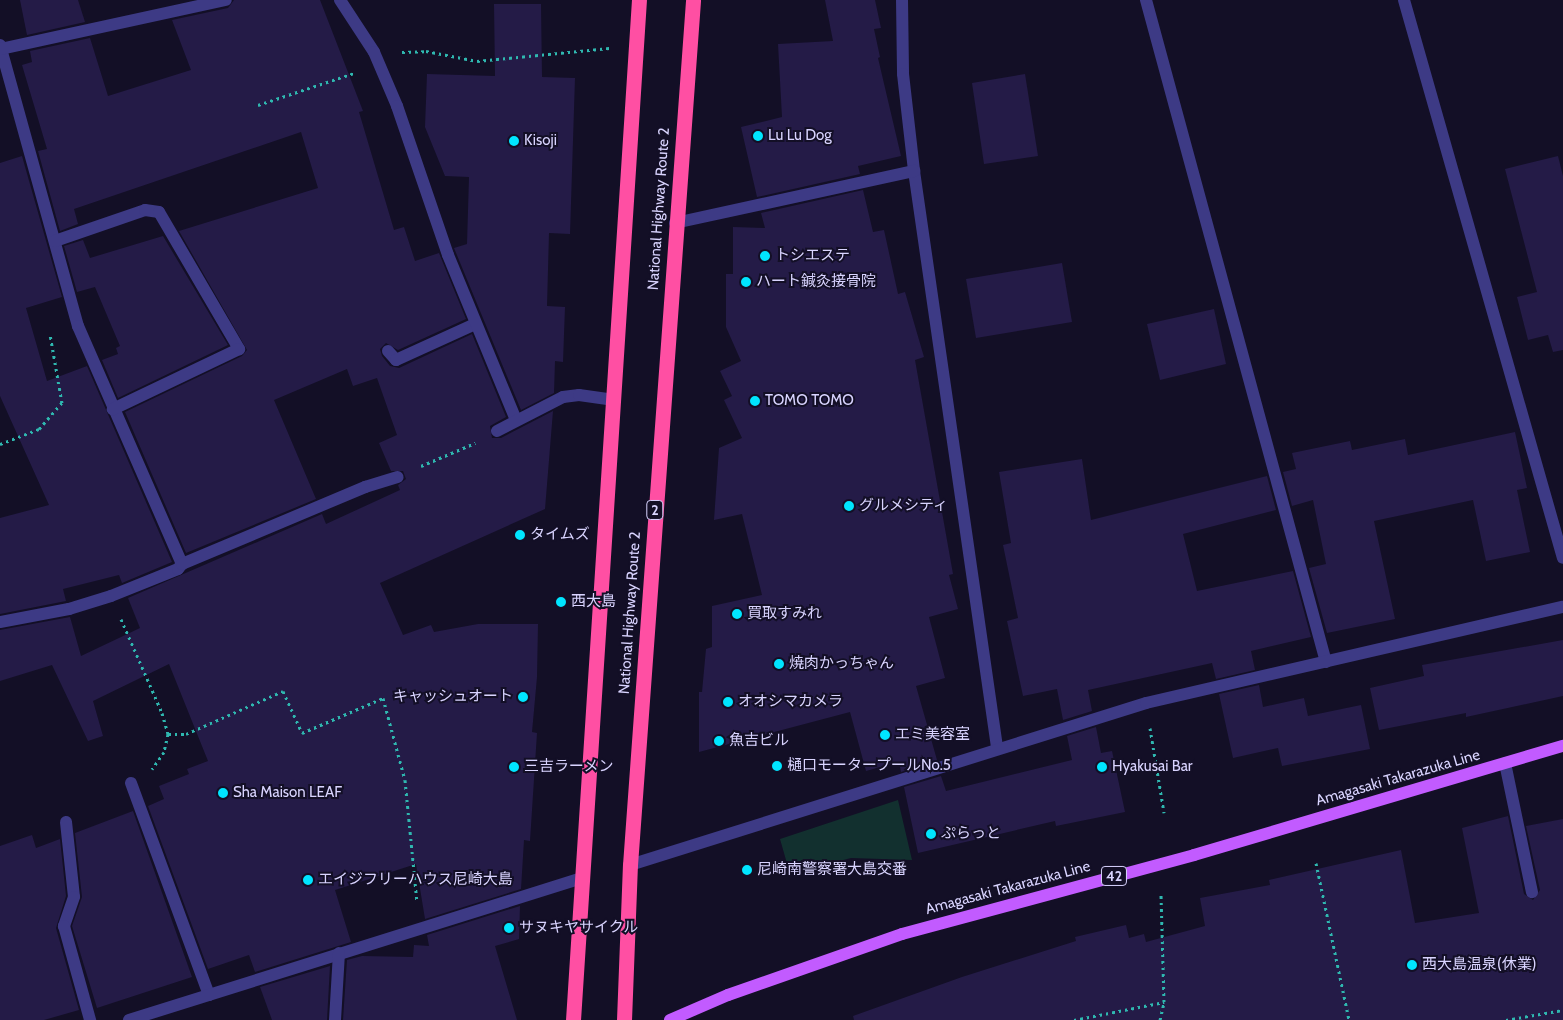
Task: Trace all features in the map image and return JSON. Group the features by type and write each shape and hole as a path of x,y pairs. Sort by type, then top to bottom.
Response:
{"highway":[{"path":"573,1020 580,879 639,0"},
{"name":"National Highway Route 2","path":"624,1020 630,865 675,223 693,0"}],"main road":[{"name":"Amagasaki Takarazuka Line","path":"670,1020 728,994 902,934 1160,864 1563,746"}],"street":[{"path":"182,564 78,326 1,47 226,0"},
{"path":"340,0 374,52 423,176 475,324 516,420"},
{"path":"902,0 903,74 914,171 998,747"},
{"path":"1146,0 1326,662"},
{"path":"1404,0 1563,558"},
{"path":"675,223 914,171"},
{"path":"55,241 145,210 159,212 239,349 113,409"},
{"path":"388,351 396,360 475,324"},
{"path":"497,431 563,397 579,395 613,400"},
{"path":"0,622 69,609 111,596 178,569 182,564 365,487 398,477"},
{"path":"630,865 998,747 1146,703 1563,607"},
{"path":"1505,763 1532,892"},
{"path":"131,783 209,994"},
{"path":"66,822 74,897 64,926 90,1020"},
{"path":"130,1020 580,879"},
{"path":"335,1020 339,953"}],"path":[{"path":"374,52 426,51 478,61 637,45"},
{"path":"258,105 379,65"},
{"path":"0,444 39,429 62,403 49,326 68,288"},
{"path":"398,477 497,431"},
{"path":"111,596 162,713 168,734 155,767 131,783"},
{"path":"168,734 186,734 283,691 302,733 383,698 405,780 420,928"},
{"path":"1146,703 1164,813"},
{"path":"1316,863 1349,1020"},
{"path":"1160,864 1164,1002 1160,1020"},
{"path":"1074,1020 1164,1002"},
{"path":"1506,1020 1563,1010"}],"green space":[{"path":"898,800 912,860 851,858 790,874 780,839"}],"building":[{"path":"20,0 78,0 85,22 27,35"},
{"path":"234,0 320,0 363,111 359,112 394,230 404,227 415,261 439,253 466,319 398,350 386,343 380,349 382,356 390,366 399,368 472,334 506,417 490,426 492,438 501,438 553,411 545,509 380,583 403,635 431,625 434,632 478,624 538,624 537,677 532,732 537,733 530,841 524,840 521,889 425,919 416,864 335,890 351,942 255,972 249,955 208,969 148,806 164,799 159,786 189,774 187,769 208,761 169,664 93,701 103,736 88,741 52,665 0,681 0,630 70,617 81,656 140,628 128,598 322,514 326,524 400,490 398,485 406,479 403,471 391,471 379,443 397,435 377,378 353,386 347,369 274,400 316,499 186,553 125,412 242,356 247,350 179,231 318,188 301,132 74,209 78,224 60,231 38,151 47,149 22,65 32,62 30,51 90,38 108,96 191,70 172,20 228,8"},
{"path":"825,0 875,0 881,28 874,29 880,57 878,58 901,156 858,166 860,174 757,197 741,127 782,117 778,44 833,41"},
{"path":"494,4 541,4 542,77 575,78 570,234 549,233 547,306 565,307 563,362 555,361 554,393 521,410 454,248 467,244 469,177 445,176 425,127 427,74 495,76"},
{"path":"1025,74 1038,156 984,164 972,83"},
{"path":"22,156 62,297 26,308 47,381 87,366 172,562 122,583 119,575 63,589 66,601 0,614 0,518 49,505 0,396 0,163"},
{"path":"1558,156 1563,176 1563,350 1553,352 1548,335 1528,340 1517,297 1537,292 1505,169"},
{"path":"863,190 873,232 884,230 898,294 905,292 924,357 915,360 953,574 949,575 958,609 929,617 945,678 916,686 937,760 901,772 899,762 866,771 850,712 699,752 699,692 702,692 706,649 712,647 712,606 762,595 742,514 714,520 719,448 742,438 724,400 732,396 720,371 741,361 726,327 726,274 733,274 733,227 765,228 761,213"},
{"path":"163,236 228,345 118,398 102,360 118,354 116,348 120,346 95,287 77,292 64,246 83,240 90,258"},
{"path":"1062,263 1072,322 976,338 966,279"},
{"path":"1214,309 1226,364 1160,380 1147,324"},
{"path":"1515,432 1527,488 1517,490 1530,552 1486,561 1473,500 1374,521 1395,619 1327,633 1309,568 1326,564 1313,500 1292,506 1283,472 1296,469 1292,453 1350,441 1352,450 1405,439 1408,455"},
{"path":"1082,459 1091,520 1267,476 1276,510 1183,534 1197,591 1293,571 1311,637 1251,651 1255,670 1216,679 1212,663 1088,690 1092,711 1063,720 1057,689 1023,696 1007,621 1018,618 1003,545 1011,543 999,472"},
{"path":"1563,640 1563,696 1466,717 1466,713 1379,730 1370,688 1424,676 1422,665"},
{"path":"1259,685 1263,707 1304,698 1308,716 1361,705 1370,749 1282,766 1278,748 1233,758 1219,694"},
{"path":"1096,727 1101,753 1112,751 1125,812 1056,826 1055,821 918,853 904,787 941,776 946,791 1072,760 1067,736"},
{"path":"133,811 192,977 97,1008 72,926 82,897 75,833"},
{"path":"1508,816 1524,894 1533,900 1540,890 1526,826 1563,819 1563,1020 854,1020 853,1016 962,977 1076,941 1075,937 1126,925 1129,938 1144,934 1146,942 1205,926 1200,898 1270,885 1269,880 1401,850 1415,923 1479,913 1462,828"},
{"path":"32,835 36,848 60,839 66,896 56,928 79,1010 44,1020 0,1020 0,846"},
{"path":"520,906 519,939 495,946 517,1020 343,1020 347,960 362,956 413,957 414,945 429,946 427,935"},
{"path":"330,966 327,1020 272,1020 260,987"}],"place":[{"name":"Lu Lu Dog","path":"758,136"},
{"name":"Kisoji","path":"514,141"},
{"name":"トシエステ","path":"765,256"},
{"name":"ハート鍼灸接骨院","path":"746,282"},
{"name":"TOMO TOMO","path":"755,401"},
{"name":"グルメシティ","path":"849,506"},
{"name":"タイムズ","path":"520,535"},
{"name":"西大島","path":"561,602"},
{"name":"買取すみれ","path":"737,614"},
{"name":"焼肉かっちゃん","path":"779,664"},
{"name":"キャッシュオート","path":"523,697"},
{"name":"オオシマカメラ","path":"728,702"},
{"name":"エミ美容室","path":"885,735"},
{"name":"魚吉ビル","path":"719,741"},
{"name":"樋口モータープールNo.5","path":"777,766"},
{"name":"三吉ラーメン","path":"514,767"},
{"name":"Hyakusai Bar","path":"1102,767"},
{"name":"Sha Maison LEAF","path":"223,793"},
{"name":"ぷらっと","path":"931,834"},
{"name":"尼崎南警察署大島交番","path":"747,870"},
{"name":"エイジフリーハウス尼崎大島","path":"308,880"},
{"name":"サヌキヤサイクル","path":"509,928"},
{"name":"西大島温泉(休業)","path":"1412,965"}]}
